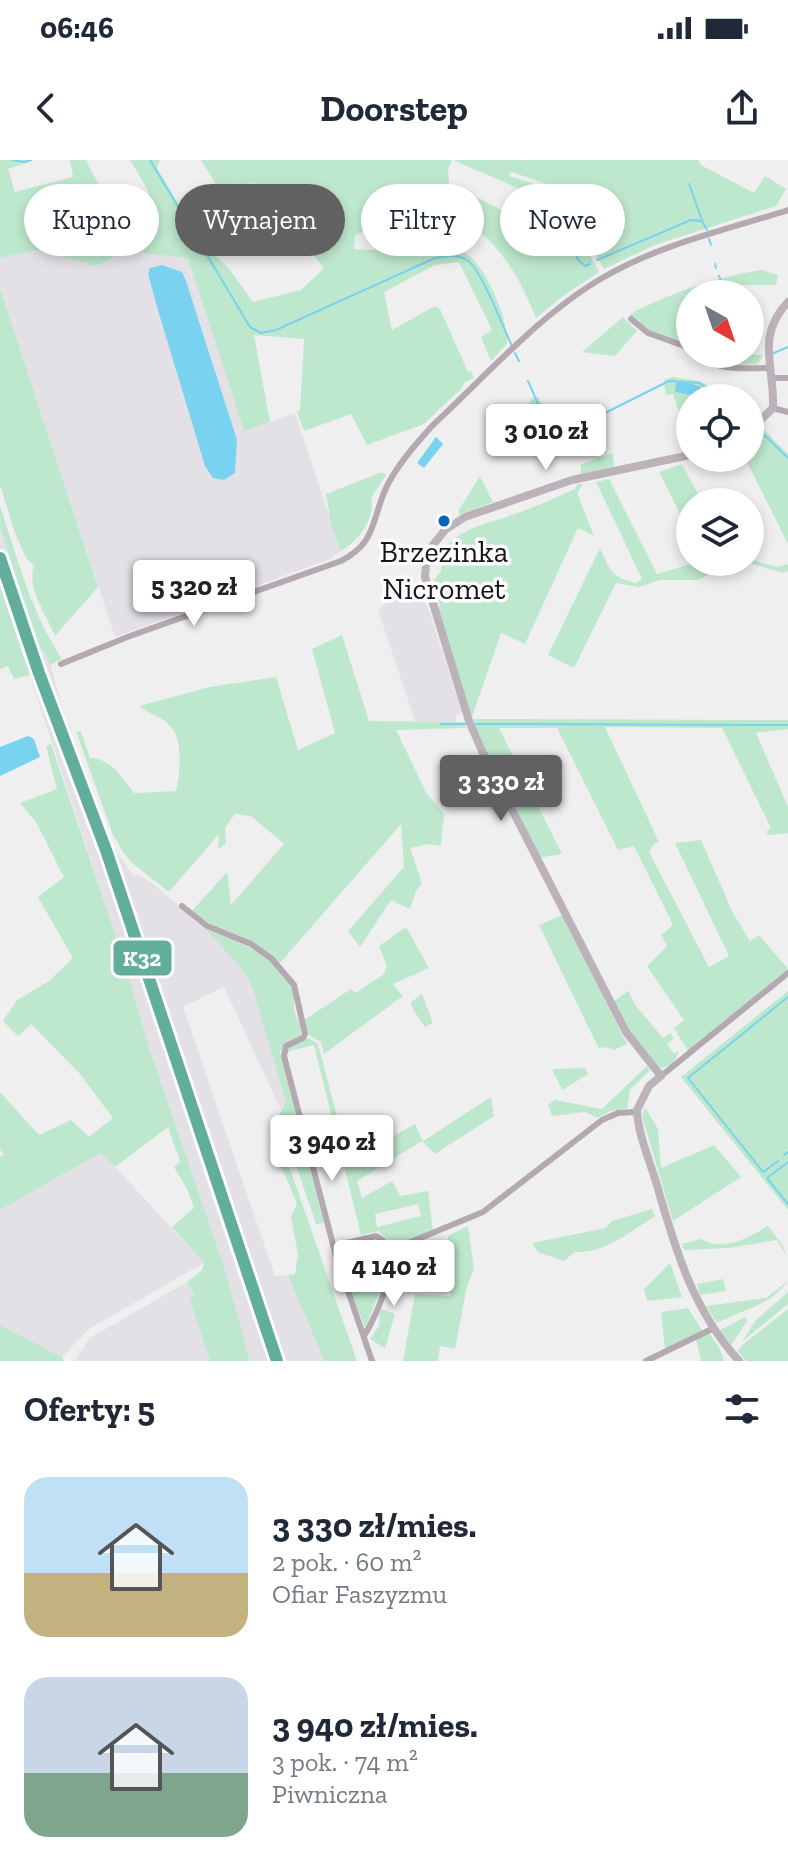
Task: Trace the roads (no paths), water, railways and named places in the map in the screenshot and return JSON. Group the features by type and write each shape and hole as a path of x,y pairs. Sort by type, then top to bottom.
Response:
{"street":[{"path":"61,664 356,553 365,544 387,487 416,444 563,305 604,277 649,255 788,210"},
{"path":"764,417 773,408 768,368 770,336 778,314 788,302"},
{"path":"631,319 648,333 676,343"},
{"path":"764,368 768,368"},
{"path":"771,378 788,378"},
{"path":"773,408 788,412"},
{"path":"661,1076 626,1032 469,721 428,590 426,565 433,545 457,521 572,480 676,458"},
{"path":"182,906 207,926 262,951 294,985 305,1034 286,1046 283,1052 334,1246 372,1361"},
{"path":"735,1360 698,1305 683,1273 637,1112 649,1086 788,973"},
{"path":"389,1251 475,1217 602,1120 618,1113 637,1112"},
{"path":"334,1246 376,1236 385,1241 389,1251 384,1294 364,1336"},
{"path":"344,1279 388,1269"},
{"path":"646,1361 714,1328"}],"water":[{"path":"162,265 182,272 186,281 237,440 235,473 224,480 213,478 205,466 158,310 148,274 150,268"},
{"path":"436,437 443,444 424,468 417,463"},
{"path":"28,736 34,739 40,757 0,776 0,747"}],"waterway":[{"path":"12,160 31,160"},
{"path":"150,160 250,327 261,333 276,330 435,258 455,256 467,260 479,275 512,346"},
{"path":"689,184 702,220"},
{"path":"597,260 691,220 702,221 707,230"},
{"path":"709,239 711,245"},
{"path":"577,256 585,266 590,264"},
{"path":"715,264 716,268"},
{"path":"719,276 721,280"},
{"path":"774,353 788,347"},
{"path":"515,353 519,361"},
{"path":"528,381 540,409 550,422 567,427 579,426 669,381 701,384"},
{"path":"764,435 788,458"},
{"path":"441,724 465,724"},
{"path":"476,724 788,725"},
{"path":"778,1161 763,1172 688,1078 788,997"},
{"path":"784,1155 788,1152"},
{"path":"788,1162 767,1178 788,1204"}],"railway":[{"path":"0,575 105,857 274,1361"}],"place":[{"name":"Brzezinka Nicromet","path":"444,521"}]}
